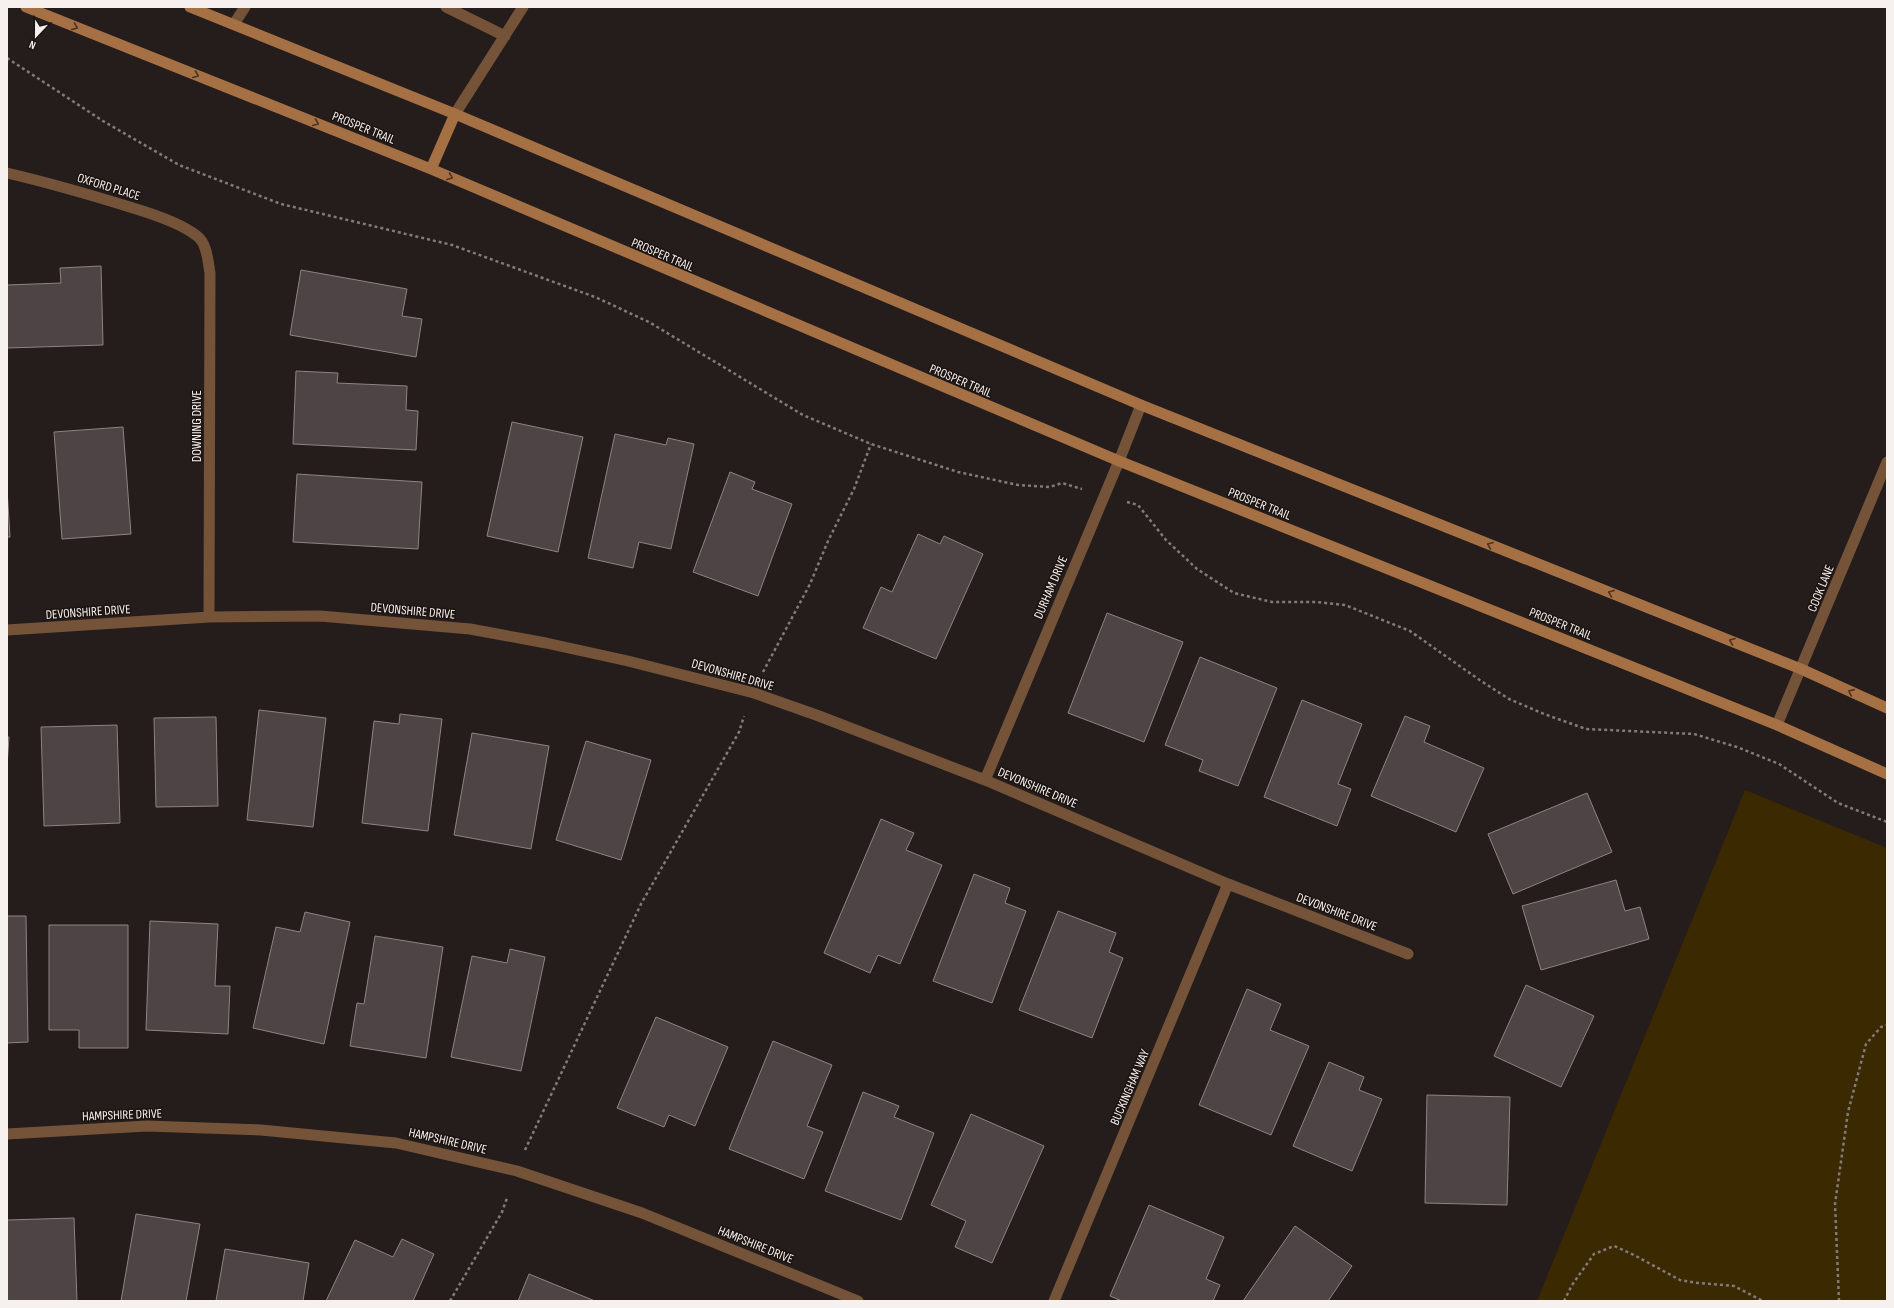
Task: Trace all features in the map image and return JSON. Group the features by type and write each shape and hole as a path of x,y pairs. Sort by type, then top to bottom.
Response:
{"main road":[{"name":"PROSPER TRAIL","path":"26,7 431,169 724,295 1119,461 1778,725 1887,774"},
{"path":"190,7 455,114 1141,404 1801,669 1887,708"},
{"path":"431,169 455,114"}],"street":[{"path":"234,24 245,7"},
{"path":"446,7 505,36"},
{"path":"455,114 523,7"},
{"name":"OXFORD PLACE","path":"7,173 79,191 150,213 175,223 198,236"},
{"name":"DOWNING DRIVE","path":"198,236 205,250 210,273 210,617"},
{"name":"DURHAM DRIVE","path":"985,780 1119,461 1141,404"},
{"name":"COOK LANE","path":"1778,725 1887,462"},
{"name":"DEVONSHIRE DRIVE","path":"7,630 210,617 320,616 470,629 546,643 628,661 754,694 819,716 985,780 1228,884 1408,954"},
{"name":"BUCKINGHAM WAY","path":"1054,1301 1228,884"},
{"name":"HAMPSHIRE DRIVE","path":"7,1134 147,1126 261,1130 396,1143 517,1171 642,1213 858,1301"}],"path":[{"path":"7,58 103,121 179,165 281,204 452,245 595,297 649,322 803,415 870,444 958,472 988,479 1018,485 1050,487 1062,483 1138,505 1166,540 1197,569 1234,593 1272,602 1316,602 1345,605 1410,631 1509,699 1544,714 1586,729 1694,734 1737,747 1779,764 1838,803 1887,822"},
{"path":"763,673 810,584 828,540 854,489 870,444"},
{"path":"524,1152 641,904 739,732 744,716"},
{"path":"1839,1301 1835,1204 1848,1112 1866,1044 1881,1028 1887,1025"},
{"path":"450,1301 502,1212 507,1198"},
{"path":"1564,1301 1572,1285 1594,1254 1614,1246 1680,1280 1734,1286 1763,1301"}],"shaded area":[{"path":"1745,790 1887,848 1887,1301 1537,1301"}],"building":[{"path":"101,266 103,345 7,348 7,285 61,283 60,268"},
{"path":"301,270 407,289 402,316 422,319 416,357 290,335"},
{"path":"296,371 338,373 337,383 407,386 406,410 418,411 416,450 293,444"},
{"path":"512,422 583,437 558,552 487,536"},
{"path":"123,427 131,534 62,539 54,432"},
{"path":"615,434 666,445 668,438 694,444 671,549 639,542 633,568 588,558"},
{"path":"730,472 755,482 752,489 792,504 758,596 693,572"},
{"path":"297,474 422,482 418,549 293,542"},
{"path":"7,489 10,537 7,537"},
{"path":"918,534 940,544 944,536 983,554 936,659 863,628 881,587 892,592"},
{"path":"1107,613 1183,642 1144,742 1068,713"},
{"path":"1200,657 1277,688 1238,786 1199,771 1203,760 1165,745"},
{"path":"1302,700 1362,724 1338,784 1351,789 1337,826 1264,797"},
{"path":"259,710 326,718 313,827 247,820"},
{"path":"400,714 442,719 428,831 362,823 374,721 399,724"},
{"path":"1405,716 1430,726 1424,742 1484,768 1456,832 1371,796"},
{"path":"216,717 218,806 156,807 154,718"},
{"path":"117,725 120,823 44,826 41,727"},
{"path":"472,733 549,746 531,849 454,835"},
{"path":"7,737 9,737 7,766"},
{"path":"586,741 651,760 621,860 556,840"},
{"path":"1587,793 1612,852 1513,894 1488,834"},
{"path":"881,819 914,833 906,850 942,865 900,964 878,955 870,973 824,953"},
{"path":"974,874 1010,888 1005,903 1026,911 992,1003 933,981"},
{"path":"1616,880 1625,911 1640,907 1649,939 1541,970 1522,906"},
{"path":"1058,911 1116,933 1109,952 1123,958 1092,1038 1019,1010"},
{"path":"305,912 350,922 324,1044 253,1028 276,927 300,932"},
{"path":"7,916 26,916 28,1042 7,1043"},
{"path":"150,921 218,924 215,986 230,986 228,1034 146,1030"},
{"path":"49,925 128,925 128,1048 79,1048 79,1030 49,1030"},
{"path":"375,936 443,947 426,1058 350,1046 357,1003 364,1004"},
{"path":"510,949 545,957 521,1071 451,1057 472,956 507,963"},
{"path":"1526,985 1594,1016 1561,1087 1494,1056"},
{"path":"1247,989 1281,1004 1270,1030 1309,1046 1271,1135 1199,1105"},
{"path":"656,1017 728,1047 695,1126 669,1115 664,1127 617,1108"},
{"path":"773,1041 832,1065 807,1126 823,1132 804,1179 729,1149"},
{"path":"1329,1062 1364,1077 1359,1090 1382,1099 1352,1171 1293,1146"},
{"path":"863,1092 899,1106 894,1117 934,1133 901,1220 825,1191"},
{"path":"1427,1095 1510,1097 1507,1205 1425,1203"},
{"path":"971,1114 1044,1146 992,1263 955,1247 966,1221 931,1205"},
{"path":"1149,1205 1224,1237 1206,1279 1220,1285 1213,1301 1122,1301 1110,1296"},
{"path":"136,1214 200,1224 186,1301 121,1301"},
{"path":"74,1218 77,1301 7,1301 7,1220"},
{"path":"1295,1226 1352,1266 1328,1301 1243,1301"},
{"path":"402,1239 434,1254 413,1301 326,1301 355,1240 393,1257"},
{"path":"225,1249 309,1263 303,1301 216,1301"},
{"path":"529,1274 595,1301 518,1301"}]}
